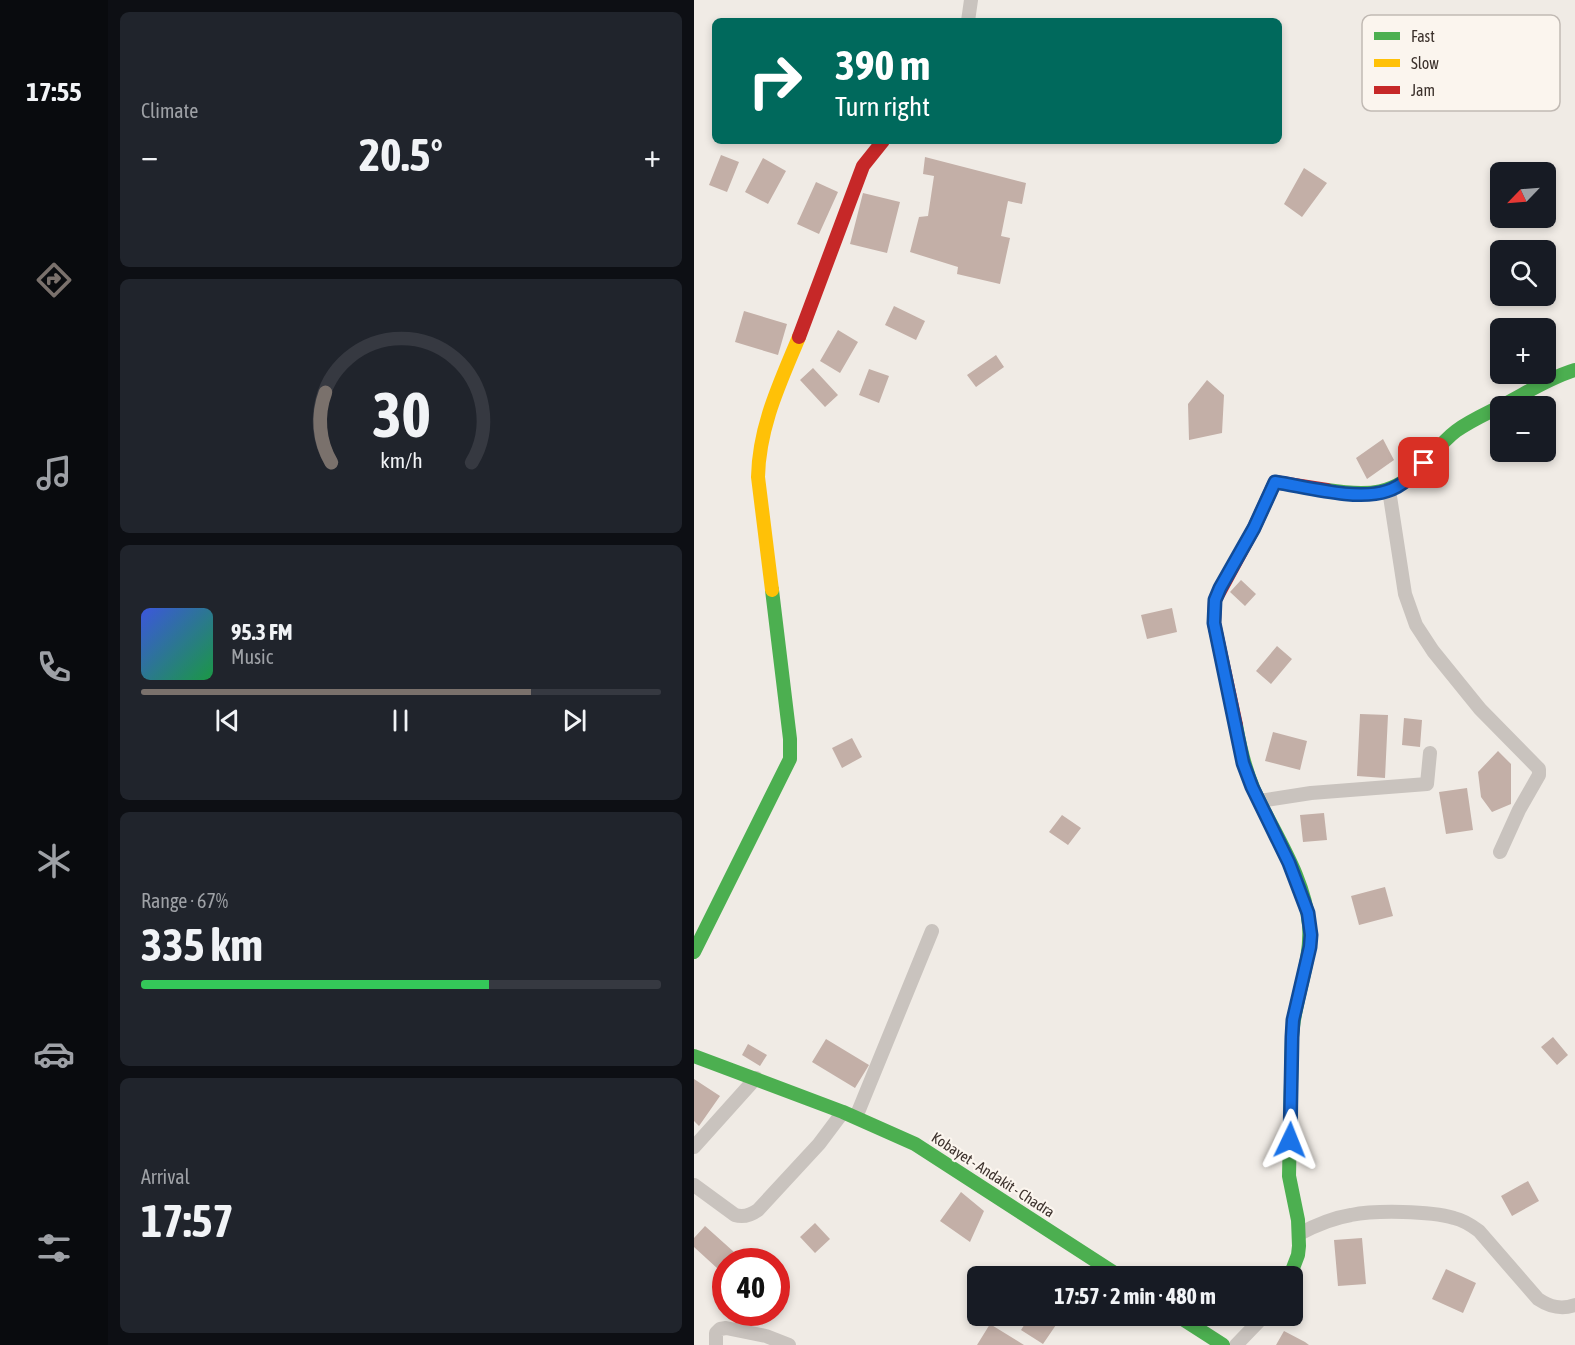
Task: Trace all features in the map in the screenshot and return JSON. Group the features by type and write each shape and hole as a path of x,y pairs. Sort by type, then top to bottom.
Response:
{"street":[{"path":"969,18 972,0"},
{"path":"694,951 790,759 790,739 758,477 760,442 769,412 863,166 881,144"},
{"path":"1294,1266 1298,1255 1299,1234 1289,1176 1292,1037 1311,935 1304,900 1243,763 1214,623 1215,600 1254,528 1275,482 1363,494 1389,490 1413,475 1442,443 1462,427 1549,380 1574,370"},
{"path":"1389,490 1404,586 1416,625 1433,651 1480,709 1525,757 1537,766 1540,772 1500,852"},
{"path":"1260,801 1311,793 1427,784 1430,753"},
{"path":"694,1185 735,1215 740,1217 751,1214 758,1210 849,1115 932,931"},
{"name":"Kobayet - Andakit - Chadra","path":"694,1056 849,1115 915,1144 1104,1266"},
{"path":"694,1147 756,1078"},
{"path":"1299,1234 1330,1220 1363,1213 1454,1217 1479,1231 1538,1299 1546,1305 1556,1308 1574,1305"},
{"path":"1194,1326 1223,1345"},
{"path":"1236,1345 1254,1326"},
{"path":"716,1345 716,1333 726,1328 766,1336 789,1345"}],"building":[{"path":"721,155 739,162 727,192 709,185"},
{"path":"925,157 1026,183 1022,204 1008,201 1001,236 1010,238 1000,284 957,274 958,267 910,252 919,217 928,216 934,176 923,174"},
{"path":"763,158 786,171 768,204 745,192"},
{"path":"1304,168 1327,183 1302,217 1284,204"},
{"path":"816,182 838,192 819,234 797,224"},
{"path":"863,193 900,202 887,253 850,244"},
{"path":"894,306 925,321 916,340 885,325"},
{"path":"744,311 787,324 778,355 735,342"},
{"path":"838,330 858,342 840,373 820,361"},
{"path":"996,355 1004,367 976,387 967,375"},
{"path":"813,368 838,395 825,407 800,380"},
{"path":"869,369 889,376 879,403 859,395"},
{"path":"1207,380 1224,395 1222,433 1189,440 1188,404"},
{"path":"1383,439 1394,460 1367,479 1356,458"},
{"path":"1241,580 1256,594 1245,606 1230,592"},
{"path":"1172,608 1177,632 1147,639 1141,615"},
{"path":"1277,646 1292,659 1271,684 1256,671"},
{"path":"1360,714 1388,715 1385,778 1357,776"},
{"path":"1404,718 1422,720 1420,747 1402,745"},
{"path":"1273,732 1307,741 1300,770 1265,761"},
{"path":"852,738 862,757 842,768 832,748"},
{"path":"1498,751 1511,764 1511,804 1492,812 1481,797 1478,772"},
{"path":"1467,788 1473,830 1446,834 1439,792"},
{"path":"1324,813 1327,840 1303,842 1300,815"},
{"path":"1062,815 1081,828 1068,845 1049,832"},
{"path":"1385,887 1393,916 1359,925 1351,896"},
{"path":"1553,1037 1568,1055 1557,1065 1541,1047"},
{"path":"826,1039 869,1065 855,1088 812,1062"},
{"path":"748,1044 767,1055 760,1066 742,1055"},
{"path":"694,1079 720,1096 699,1126 694,1121"},
{"path":"1528,1181 1539,1201 1512,1216 1501,1196"},
{"path":"961,1192 984,1211 970,1242 940,1221"},
{"path":"815,1223 830,1239 815,1253 800,1237"},
{"path":"705,1226 730,1248 712,1248 712,1264 694,1247 694,1238"},
{"path":"1362,1238 1366,1284 1338,1286 1334,1240"},
{"path":"1446,1269 1476,1283 1463,1313 1432,1299"},
{"path":"989,1326 993,1326 1024,1345 977,1345"},
{"path":"1024,1326 1055,1326 1043,1344 1021,1330"},
{"path":"1284,1331 1305,1342 1309,1345 1276,1345"}],"traffic: fast":[{"path":"1327,490 1368,493 1391,488 1413,475 1447,438 1462,427 1547,381 1575,370"},
{"path":"694,952 790,759 790,739 772,590"},
{"path":"1236,725 1251,782 1288,856 1302,890 1309,925 1308,953 1292,1037 1289,1176 1298,1220 1299,1246 1294,1266"},
{"path":"694,1056 843,1112 915,1144 1104,1266"},
{"path":"1194,1326 1223,1345"}],"traffic: slow":[{"path":"772,590 758,477 759,458 766,422 799,337"}],"traffic: jam":[{"path":"799,337 863,166 881,144"},
{"path":"1236,725 1214,623 1215,600 1254,528 1275,482 1327,490"}],"route":[{"path":"1290,1140 1293,1020 1309,956 1311,935 1308,913 1289,863 1252,787 1243,763 1214,623 1215,600 1254,528 1275,482 1339,492 1375,493 1402,484 1424,463"}]}
